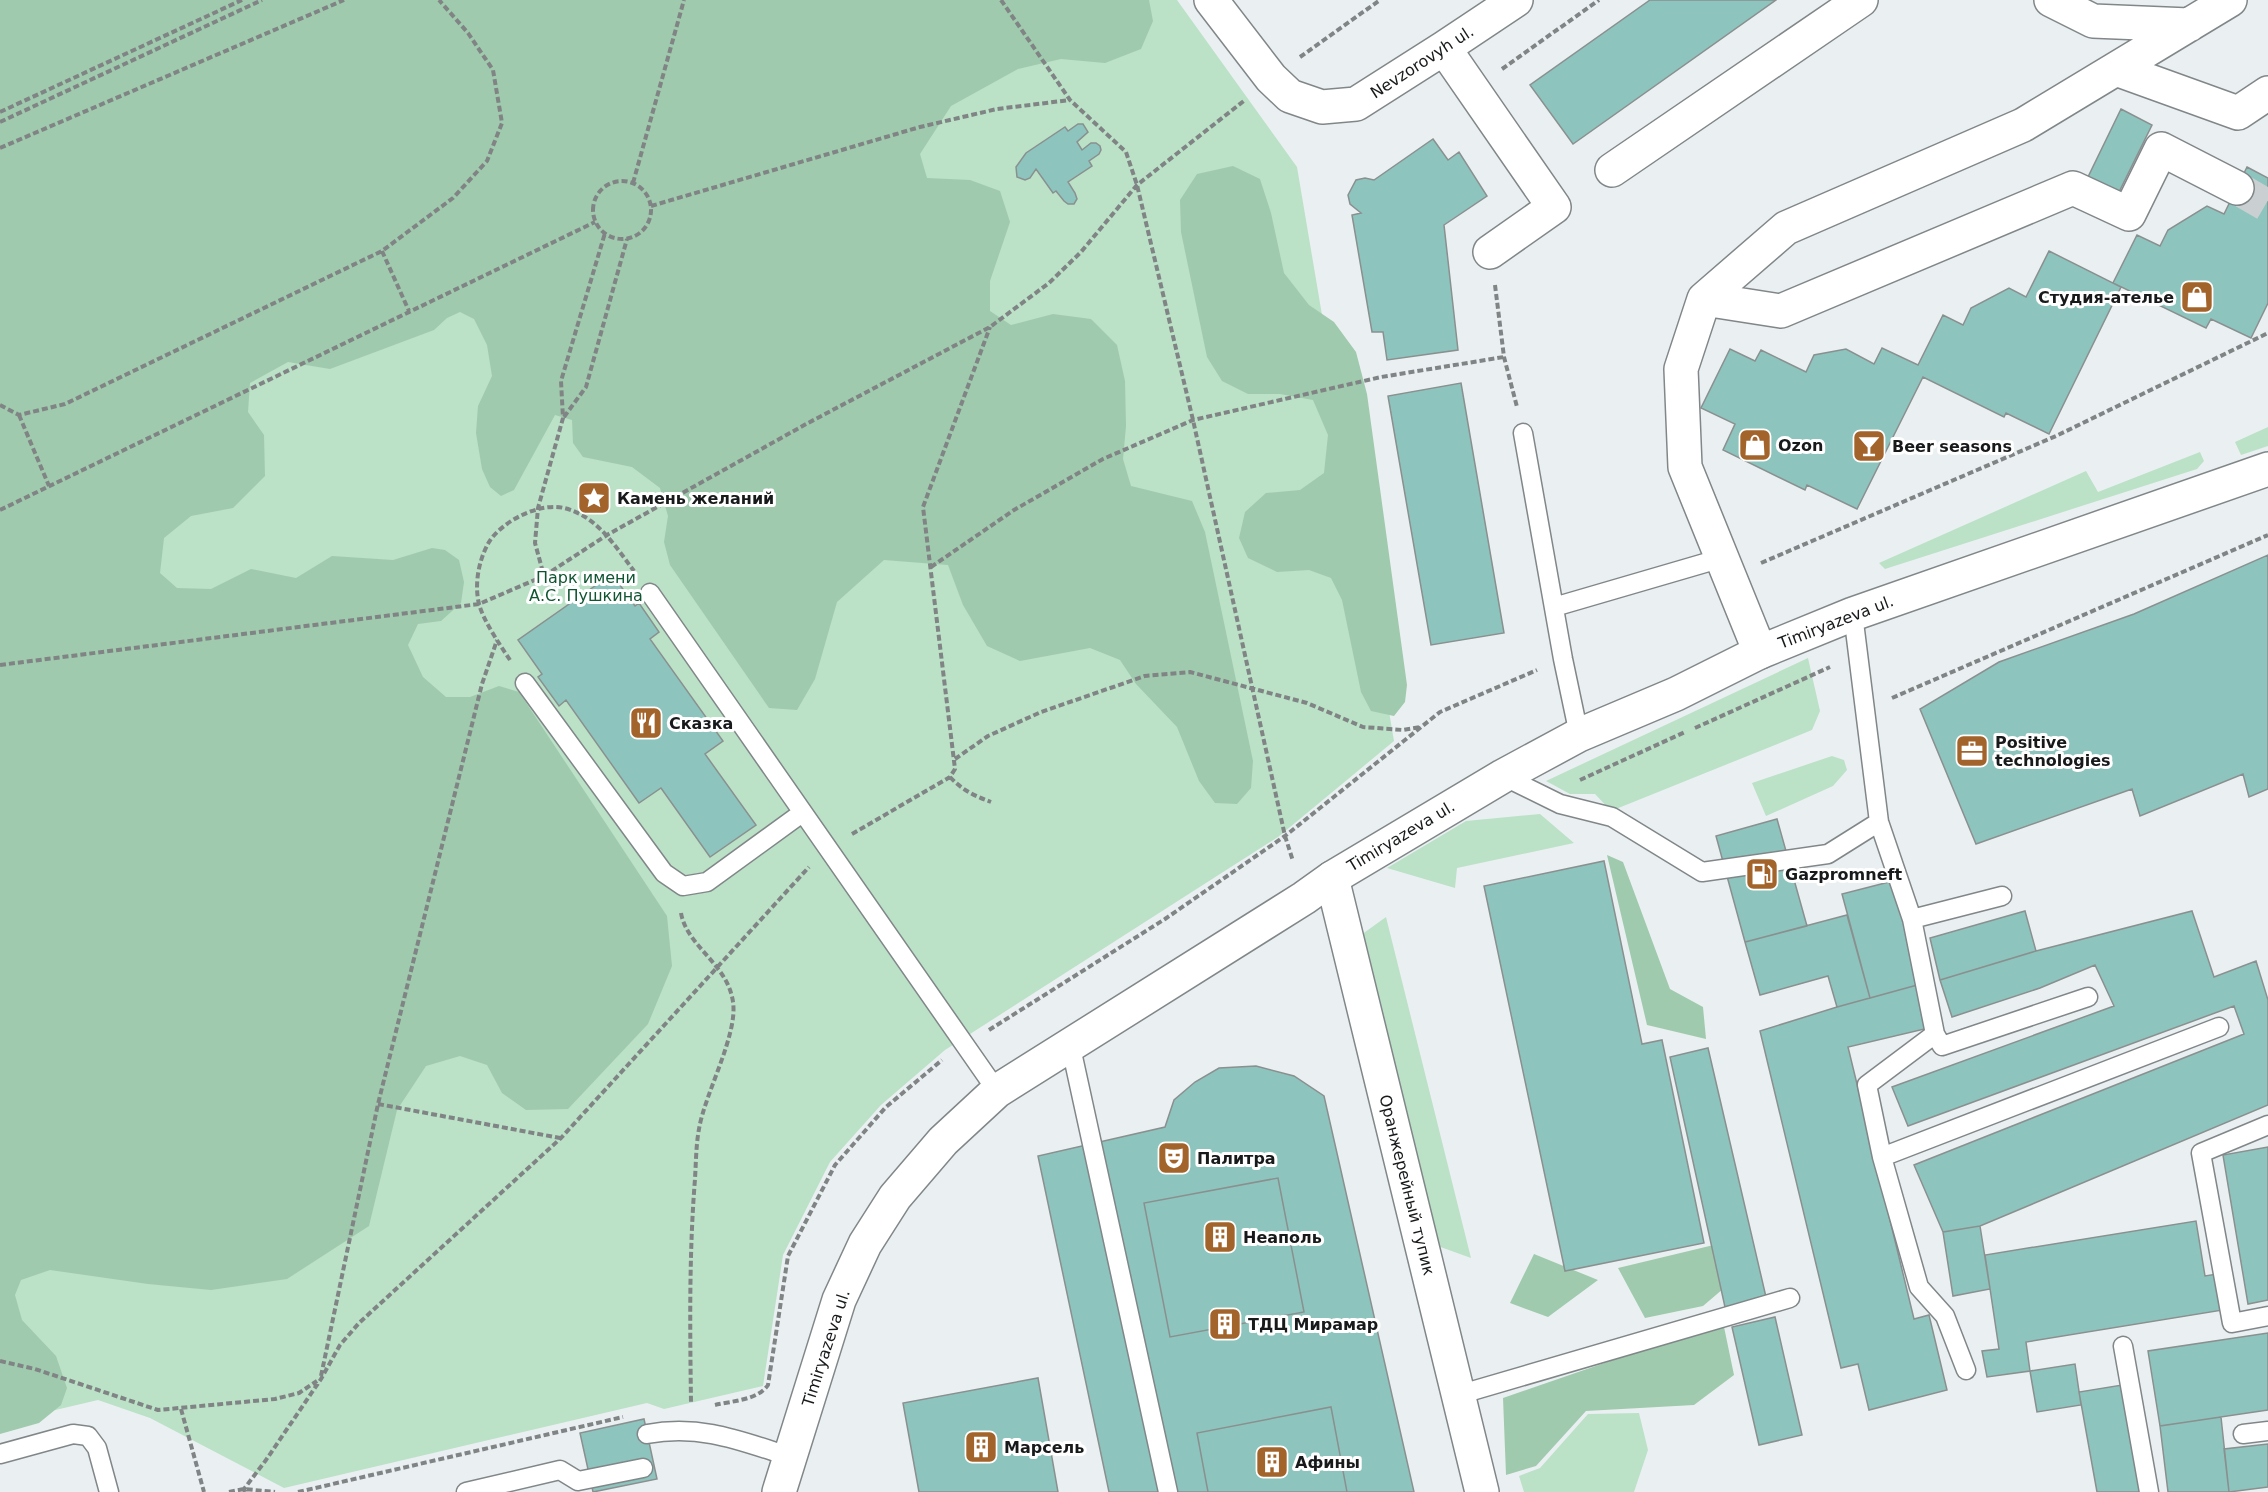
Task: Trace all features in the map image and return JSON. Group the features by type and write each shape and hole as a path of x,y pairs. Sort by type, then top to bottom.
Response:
{"street":[{"name":"Nevzorovyh ul.","path":"1211,0 1271,78 1283,90 1290,96 1322,107 1356,104 1516,0"},
{"path":"1612,170 1861,0"},
{"path":"2051,0 2093,21 2189,25"},
{"path":"1760,652 1685,467 1681,369 1704,299 1786,228 2023,125 2230,0"},
{"path":"1444,48 1554,207 1490,252"},
{"path":"2116,69 2238,113 2268,93"},
{"path":"1704,299 1781,311 2073,188 2129,214 2161,149 2237,188"},
{"name":"Timiryazeva ul.","path":"778,1492 839,1300 865,1244 895,1197 943,1141 997,1091 1304,898 1332,878 1503,776 1579,735 1676,693 1760,652 1853,614 2268,469"},
{"name":"Оранжерейный тупик","path":"1332,878 1482,1492"}],"lane":[{"path":"1523,433 1563,659 1579,735"},
{"path":"1554,607 1726,567"},
{"path":"650,593 997,1091"},
{"path":"1853,614 1880,822 1912,919 1935,1034 1942,1046 2088,997"},
{"path":"525,683 664,873 683,886 707,882 802,813"},
{"path":"1503,776 1560,804 1612,818 1702,872 1828,854 1880,822"},
{"path":"1912,919 2002,896"},
{"path":"1882,1158 2219,1027"},
{"path":"1935,1034 1867,1085 1882,1158 1919,1287 1945,1316 1966,1370"},
{"path":"1070,1043 1168,1492"},
{"path":"2268,1125 2201,1153 2232,1323 2268,1316"},
{"path":"1458,1395 1790,1298"},
{"path":"2123,1346 2149,1492"},
{"path":"647,1434 669,1430 716,1433 791,1457"},
{"path":"2243,1434 2268,1431"},
{"path":"0,1454 73,1434 88,1436 97,1448 109,1492"},
{"path":"466,1492 560,1470 578,1481 643,1468"}],"path":[{"path":"0,112 242,0"},
{"path":"0,122 262,0"},
{"path":"0,148 344,0"},
{"path":"19,415 65,404 382,251 453,198 487,161 502,123 493,70 468,33 439,0"},
{"path":"633,183 684,0"},
{"path":"1001,0 1070,100 1126,152 1137,185 1193,420 1277,799"},
{"path":"1292,62 1380,0"},
{"path":"1472,90 1599,0"},
{"path":"0,665 479,604 544,576 607,535 808,423 990,327 1049,283 1081,252 1137,185 1251,95"},
{"path":"651,206 920,128 997,109 1070,100"},
{"path":"624,180 646,192 651,206 648,224 636,236 627,239 612,237 605,233 595,222 593,212 598,193 614,182 624,180"},
{"path":"0,510 595,222"},
{"path":"544,576 536,543 538,508 563,418 561,381 605,233"},
{"path":"563,418 586,387 627,239"},
{"path":"382,251 409,311"},
{"path":"1490,252 1504,357 1523,433"},
{"path":"245,1490 321,1379 340,1345 359,1323 561,1138 826,848 950,777 955,768 955,759 923,507 990,327"},
{"path":"1726,567 2056,436 2268,333"},
{"path":"931,567 1014,510 1103,459 1193,420 1381,377 1504,357"},
{"path":"0,405 19,415 49,486"},
{"path":"525,683 497,640 479,604 478,568 490,541 511,521 538,508 564,507 587,518 607,535 650,593"},
{"path":"1865,716 1886,701 2268,535"},
{"path":"0,1361 35,1369 158,1410 275,1399 299,1393 321,1379 378,1104 482,684 497,640"},
{"path":"1544,796 1857,655"},
{"path":"768,1385 788,1256 835,1165 886,1107 940,1061 1165,918 1276,842 1440,712 1563,659"},
{"path":"955,759 988,736 1041,711 1145,676 1190,672 1307,703 1362,727 1403,730 1422,726"},
{"path":"950,777 958,786 971,794 991,802"},
{"path":"683,886 679,906 683,925 718,966 729,984 734,1004 731,1027 699,1128 690,1240 691,1410"},
{"path":"378,1104 561,1138"},
{"path":"181,1409 204,1492"},
{"path":"298,1492 631,1415"},
{"path":"229,1492 245,1490 275,1492"}],"green space":[{"name":"Парк имени А.С. Пушкина","path":"0,0 1177,0 1297,167 1394,741 1278,837 945,1050 881,1105 830,1162 783,1255 763,1386 664,1409 647,1403 284,1488 150,1418 98,1400 0,1423"},
{"path":"0,0 1149,0 1153,21 1141,49 1105,63 1061,59 1018,69 951,106 920,154 927,178 970,180 1000,191 1010,222 990,281 990,311 1011,325 1053,314 1091,319 1117,345 1125,381 1126,426 1123,459 1131,486 1192,501 1205,532 1253,761 1251,788 1237,804 1215,803 1199,781 1177,727 1136,684 1120,660 1090,648 1020,661 987,646 963,605 948,565 884,560 837,602 815,679 797,710 769,708 670,565 664,542 668,516 660,488 632,467 583,457 573,443 572,420 555,415 514,490 501,496 490,487 482,469 476,433 478,406 492,376 487,345 474,319 460,312 447,318 434,330 330,369 288,362 250,383 248,412 264,435 265,476 233,508 191,516 164,538 160,573 177,588 211,589 251,569 296,578 332,556 393,560 432,548 445,550 459,560 464,582 461,603 441,621 418,624 408,645 423,677 446,697 470,697 499,686 519,692 667,916 672,966 648,1024 568,1109 526,1110 502,1093 487,1065 460,1056 426,1066 397,1110 369,1226 287,1279 211,1290 148,1284 50,1270 21,1280 15,1295 22,1320 56,1356 67,1388 61,1405 39,1423 0,1434"},
{"path":"1233,166 1260,179 1271,213 1284,273 1309,305 1334,322 1356,352 1367,394 1407,685 1405,702 1394,716 1371,711 1361,692 1342,600 1331,578 1309,570 1277,572 1248,558 1239,538 1245,512 1266,493 1300,490 1324,473 1328,435 1313,400 1280,394 1248,394 1222,381 1207,357 1181,232 1180,200 1197,174"},
{"path":"2268,427 2268,446 2241,455 2235,442"},
{"path":"2200,452 2204,461 2197,469 1885,569 1879,563 2086,471 2098,492"},
{"path":"1808,658 1820,711 1812,730 1611,811 1595,794 1570,794 1546,781"},
{"path":"1832,756 1844,760 1847,770 1833,786 1766,816 1752,783"},
{"path":"1540,814 1574,843 1457,868 1455,888 1387,868 1466,821"},
{"path":"1607,855 1623,862 1670,989 1703,1007 1706,1039 1647,1025"},
{"path":"1386,917 1471,1258 1435,1245 1361,935"},
{"path":"1722,1243 1730,1283 1703,1306 1645,1318 1618,1268"},
{"path":"1534,1254 1598,1280 1548,1317 1510,1303"},
{"path":"1723,1322 1734,1375 1694,1405 1586,1411 1536,1466 1506,1475 1503,1398"},
{"path":"1639,1413 1648,1450 1634,1492 1524,1492 1519,1476 1540,1468 1588,1414"}],"building":[{"path":"1650,0 1776,0 1573,144 1530,85"},
{"path":"2121,109 2152,125 2119,192 2088,177"},
{"path":"1078,124 1083,124 1088,132 1077,142 1082,150 1091,143 1096,143 1101,150 1089,161 1092,166 1068,182 1077,199 1074,204 1068,204 1056,191 1053,193 1036,169 1030,178 1025,180 1017,177 1016,167 1026,153 1065,127 1068,131"},
{"path":"1433,139 1448,160 1459,152 1487,196 1444,225 1458,350 1387,360 1383,332 1372,332 1352,215 1361,213 1350,204 1348,195 1356,180 1365,178 1374,180"},
{"path":"2247,167 2268,178 2268,303 2251,338 2211,319 2206,328 2113,283 2137,235 2160,246 2168,230 2207,206 2224,214"},
{"path":"2049,251 2121,287 2049,434 2006,413 2004,417 1923,377 1857,509 1807,485 1805,490 1723,450 1735,424 1701,408 1730,349 1755,361 1761,350 1806,372 1814,355 1846,349 1874,364 1882,348 1918,365 1943,315 1963,325 1971,308 2009,288 2026,297"},
{"path":"1461,383 1504,633 1431,645 1388,396"},
{"path":"2268,555 2268,789 2249,797 2243,774 2140,816 2132,789 1976,844 1920,709 1999,662 2134,614"},
{"name":"Сказка","path":"612,574 635,606 639,603 659,632 650,639 723,741 705,754 756,825 710,857 661,788 639,803 566,700 559,706 538,677 542,674 518,640"},
{"path":"1777,819 1807,926 1745,942 1716,836"},
{"path":"1604,861 1642,1044 1662,1040 1704,1243 1565,1271 1484,886"},
{"path":"1893,881 1921,984 1870,998 1842,894"},
{"path":"2025,911 2036,951 1940,980 1930,938"},
{"path":"2192,911 2214,977 2256,961 2268,1000 2268,1105 1980,1226 1943,1232 1914,1165 2244,1034 2234,1006 1908,1126 1892,1087 2114,1006 2095,965 2040,988 1952,1017 1940,980 2036,951"},
{"path":"1847,915 1870,998 1837,1007 1828,976 1760,995 1745,942"},
{"path":"1921,984 1933,1027 1848,1047 1914,1319 1929,1315 1947,1390 1869,1410 1858,1364 1841,1368 1760,1031"},
{"path":"1708,1048 1766,1297 1725,1307 1670,1057"},
{"name":"ТДЦ Мирамар","path":"1256,1066 1294,1076 1324,1096 1414,1492 1109,1492 1038,1156 1165,1127 1174,1100 1195,1082 1219,1068"},
{"path":"2268,1147 2268,1300 2248,1304 2223,1155"},
{"name":"Неаполь","path":"1278,1178 1304,1312 1170,1337 1144,1203"},
{"path":"2196,1221 2205,1276 2217,1274 2223,1310 2026,1342 2030,1371 1987,1377 1982,1351 1999,1349 1985,1255"},
{"path":"1980,1226 1990,1289 1953,1296 1943,1232"},
{"path":"1775,1317 1802,1435 1759,1445 1732,1327"},
{"path":"2268,1333 2268,1410 2160,1426 2148,1351"},
{"path":"2075,1364 2081,1405 2037,1412 2030,1371"},
{"name":"Марсель","path":"1038,1378 1058,1492 919,1492 903,1403"},
{"path":"2122,1385 2140,1492 2097,1492 2079,1392"},
{"name":"Афины","path":"1331,1407 1347,1492 1208,1492 1197,1433"},
{"path":"2221,1417 2229,1492 2168,1492 2160,1426"},
{"path":"644,1419 657,1479 593,1492 580,1433"},
{"path":"2268,1444 2268,1487 2229,1492 2224,1449"}],"tunnel":[{"path":"2237,188 2268,206"}],"place":[{"name":"Студия-ателье","path":"2197,297"},
{"name":"Ozon","path":"1755,445"},
{"name":"Beer seasons","path":"1869,446"},
{"name":"Камень желаний","path":"594,498"},
{"name":"Сказка","path":"646,723"},
{"name":"Positive technologies","path":"1972,751"},
{"name":"Gazpromneft","path":"1762,874"},
{"name":"Палитра","path":"1174,1158"},
{"name":"Неаполь","path":"1220,1237"},
{"name":"ТДЦ Мирамар","path":"1225,1324"},
{"name":"Марсель","path":"981,1447"},
{"name":"Афины","path":"1272,1462"}]}
